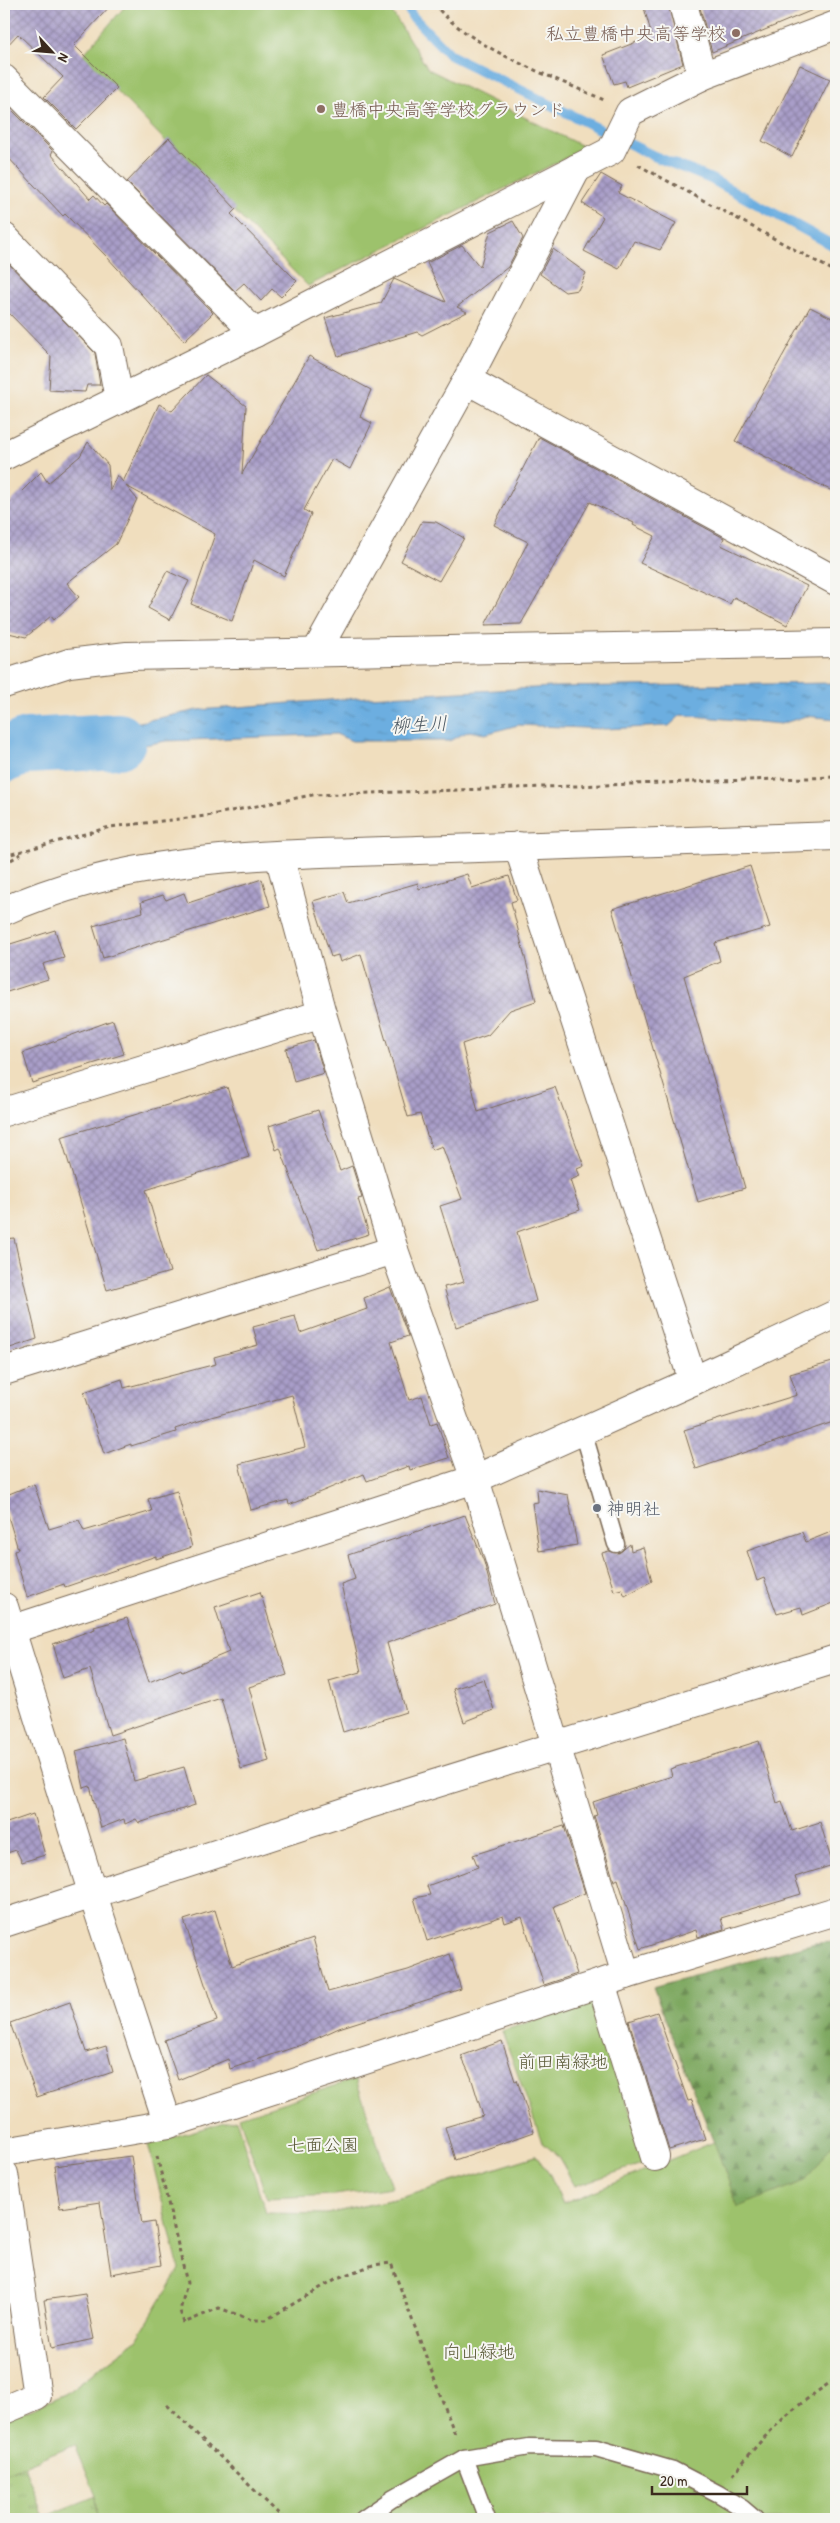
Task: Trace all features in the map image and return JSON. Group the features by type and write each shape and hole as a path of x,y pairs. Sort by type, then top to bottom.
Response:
{"street":[{"path":"683,4 702,76"},
{"path":"4,456 255,333 611,151 630,112 702,76 836,25"},
{"path":"4,79 255,333"},
{"path":"316,652 467,380 577,168"},
{"path":"4,237 109,346 119,400"},
{"path":"467,380 836,581"},
{"path":"4,684 69,664 127,656 836,643"},
{"path":"4,910 80,881 176,864 280,855 836,836"},
{"path":"518,846 693,1381"},
{"path":"280,855 322,1014 394,1250 475,1479 558,1744 626,1975"},
{"path":"4,1112 322,1014"},
{"path":"4,1371 394,1250"},
{"path":"159,2126 93,1895 6,1623 475,1479 836,1314"},
{"path":"4,1924 558,1744 836,1659"},
{"path":"4,2152 159,2126 600,1983 836,1911"},
{"path":"600,1983 655,2157"},
{"path":"4,2174 37,2396 4,2410"}],"lane":[{"path":"583,1431 616,1544"},
{"path":"363,2519 392,2499 464,2458 529,2446 596,2448 673,2470 719,2494 742,2508 755,2519"},
{"path":"464,2458 486,2519"}],"path":[{"path":"434,4 460,30 484,45 630,112"},
{"path":"611,151 836,272"},
{"path":"4,856 110,827 206,816 312,796 836,777"},
{"path":"4,864 26,851"},
{"path":"159,2126 187,2283 180,2310 184,2323 219,2308 252,2320 266,2320 336,2278 373,2265 391,2263 464,2458"},
{"path":"719,2494 760,2439 790,2411 836,2379"},
{"path":"167,2405 284,2519"}],"green space":[{"name":"豊橋中央高等学校グラウンド","path":"127,4 387,4 428,69 586,148 308,286 82,56"},
{"path":"836,1942 836,2273 539,2286 224,2346 4,2420 65,2394 137,2340 180,2269 327,2214 404,2197 536,2156 550,2175 563,2204 714,2143 653,1987 815,1943"},
{"name":"前田南緑地","path":"591,2001 648,2162 575,2186 558,2156 542,2142 502,2031"},
{"name":"七面公園","path":"356,2079 392,2187 335,2195 267,2198 239,2117"},
{"name":"向山緑地","path":"236,2119 266,2213 327,2214 404,2197 536,2156 550,2175 563,2204 714,2142 738,2207 805,2181 836,2139 836,2519 98,2519 96,2496 75,2445 4,2474 4,2420 65,2394 137,2340 179,2269 148,2144"},
{"path":"24,2466 44,2517 96,2496 98,2519 4,2519 4,2474"}],"water":[{"path":"836,683 836,719 806,716 781,724 681,715 669,726 605,729 518,725 485,734 469,731 449,741 352,741 336,734 166,741 95,754 25,772 4,766 4,759 56,739 198,710 369,697 552,687"}],"building":[{"path":"4,4 112,4 74,45 117,88 76,129 44,97 63,77 18,34 4,49"},
{"path":"643,4 668,4 683,64 627,87 625,81 614,84 603,55 652,36"},
{"name":"私立豊橋中央高等学校","path":"699,4 827,4 712,52"},
{"path":"800,65 830,79 792,157 762,141"},
{"path":"4,102 53,151 51,154 90,199 94,195 104,206 106,204 213,313 184,341 106,256 65,214 63,216 4,153"},
{"path":"169,138 236,209 231,214 297,281 281,297 272,289 261,301 244,283 235,291 127,182"},
{"path":"601,174 622,186 618,193 676,223 660,250 634,241 619,269 584,251 603,217 582,203"},
{"path":"513,221 523,238 508,267 457,307 467,312 422,335 417,332 338,356 325,318 381,303 394,279 446,302 427,263 462,245 480,267 490,232"},
{"path":"553,249 586,273 578,290 565,292 540,274"},
{"path":"4,259 95,353 100,385 87,385 85,392 49,390 51,356 4,308"},
{"path":"810,307 836,320 836,493 735,441"},
{"path":"309,356 371,390 360,417 372,423 350,469 332,459 304,510 311,514 284,576 254,560 232,621 191,604 215,534 126,486 137,499 116,544 67,583 79,597 54,620 51,616 26,637 4,632 4,509 41,472 48,483 80,456 88,442 108,465 110,490 117,475 123,482 159,404 172,411 206,375 246,406 242,474"},
{"path":"539,437 724,538 721,545 807,586 787,625 734,597 730,604 640,563 655,536 633,525 634,523 590,502 521,624 485,625 528,542 494,525"},
{"path":"422,521 436,522 464,538 439,581 401,561"},
{"path":"167,571 189,581 170,620 148,608"},
{"path":"750,866 770,927 715,943 720,961 684,976 745,1188 698,1202 612,909"},
{"path":"467,874 472,888 509,876 517,900 511,902 536,1001 510,1010 488,1035 462,1044 478,1112 555,1087 584,1166 577,1169 580,1176 570,1180 580,1210 517,1232 536,1301 456,1327 444,1287 464,1282 440,1206 462,1199 442,1146 432,1150 420,1114 408,1117 361,954 340,962 338,955 331,957 313,901 344,892 348,903 418,883 419,889"},
{"path":"262,879 270,906 103,958 93,926 143,912 141,902 163,895 166,900 184,893 188,903"},
{"path":"55,930 64,958 43,964 48,979 4,993 4,946"},
{"path":"113,1020 124,1054 32,1083 23,1053"},
{"path":"314,1040 324,1073 294,1082 286,1049"},
{"path":"227,1087 249,1157 146,1190 170,1272 107,1290 61,1137"},
{"path":"318,1110 340,1171 352,1166 362,1198 358,1199 369,1234 318,1250 280,1148 276,1150 269,1126"},
{"path":"14,1238 37,1339 4,1350 4,1239"},
{"path":"390,1287 408,1336 391,1342 409,1400 422,1396 431,1424 437,1422 449,1458 410,1470 409,1466 367,1481 364,1474 289,1505 288,1500 251,1510 239,1464 305,1447 292,1395 211,1417 175,1429 176,1432 131,1446 131,1444 104,1454 84,1392 122,1379 124,1388 216,1364 214,1357 258,1345 253,1327 295,1316 300,1333 367,1309 364,1298"},
{"path":"836,1361 836,1421 696,1469 684,1430 797,1395 790,1374"},
{"path":"34,1484 49,1529 79,1520 84,1531 152,1511 148,1499 177,1491 192,1547 156,1559 156,1556 65,1587 64,1584 27,1597 14,1551 18,1549 4,1503 4,1496"},
{"path":"537,1489 568,1495 577,1545 539,1551 532,1503 538,1502"},
{"path":"465,1515 484,1562 495,1604 387,1643 406,1712 343,1732 329,1681 361,1672 341,1584 355,1579 348,1555"},
{"path":"836,1530 836,1602 803,1615 801,1607 777,1614 764,1578 757,1581 747,1551 802,1532 806,1542"},
{"path":"630,1544 631,1551 643,1547 652,1581 625,1596 622,1589 614,1591 602,1553 609,1551 619,1553"},
{"path":"260,1592 287,1675 249,1687 269,1761 241,1769 221,1698 110,1735 90,1669 63,1678 53,1644 95,1629 94,1627 127,1618 149,1682 181,1669 182,1672 229,1652 215,1607"},
{"path":"484,1679 494,1710 464,1722 453,1689"},
{"path":"123,1738 134,1781 184,1767 195,1805 139,1823 136,1819 125,1824 124,1819 101,1828 90,1786 84,1788 76,1751"},
{"path":"759,1741 777,1803 782,1801 792,1831 820,1822 833,1865 795,1877 801,1894 721,1918 724,1929 698,1937 696,1930 640,1949 618,1879 614,1881 594,1816 597,1815 593,1802 672,1776 670,1769"},
{"path":"33,1814 45,1855 22,1862 16,1850 4,1854 4,1824"},
{"path":"564,1826 585,1893 554,1906 577,1974 544,1985 522,1917 505,1923 503,1916 427,1941 414,1898 430,1895 427,1886 478,1867 473,1855"},
{"path":"215,1910 232,1966 313,1938 328,1992 408,1970 450,1954 461,1989 339,2028 304,2044 230,2069 228,2059 178,2080 164,2040 217,2021 184,1920"},
{"path":"70,2002 86,2052 106,2046 113,2072 37,2097 10,2023"},
{"path":"657,2012 688,2101 692,2100 705,2139 669,2150 629,2021"},
{"path":"502,2041 534,2132 455,2160 445,2127 483,2116 471,2077 461,2056"},
{"path":"131,2156 142,2224 154,2222 161,2265 111,2274 100,2202 60,2208 54,2166"},
{"path":"85,2294 94,2339 52,2348 44,2300"}],"waterway":[{"path":"406,4 412,16 450,55 654,156 711,179 836,247"},
{"name":"柳生川","path":"4,755 27,746 118,741"}],"place":[{"name":"私立豊橋中央高等学校","path":"736,33"},
{"name":"豊橋中央高等学校グラウンド","path":"321,109"},
{"name":"神明社","path":"597,1508"}]}
